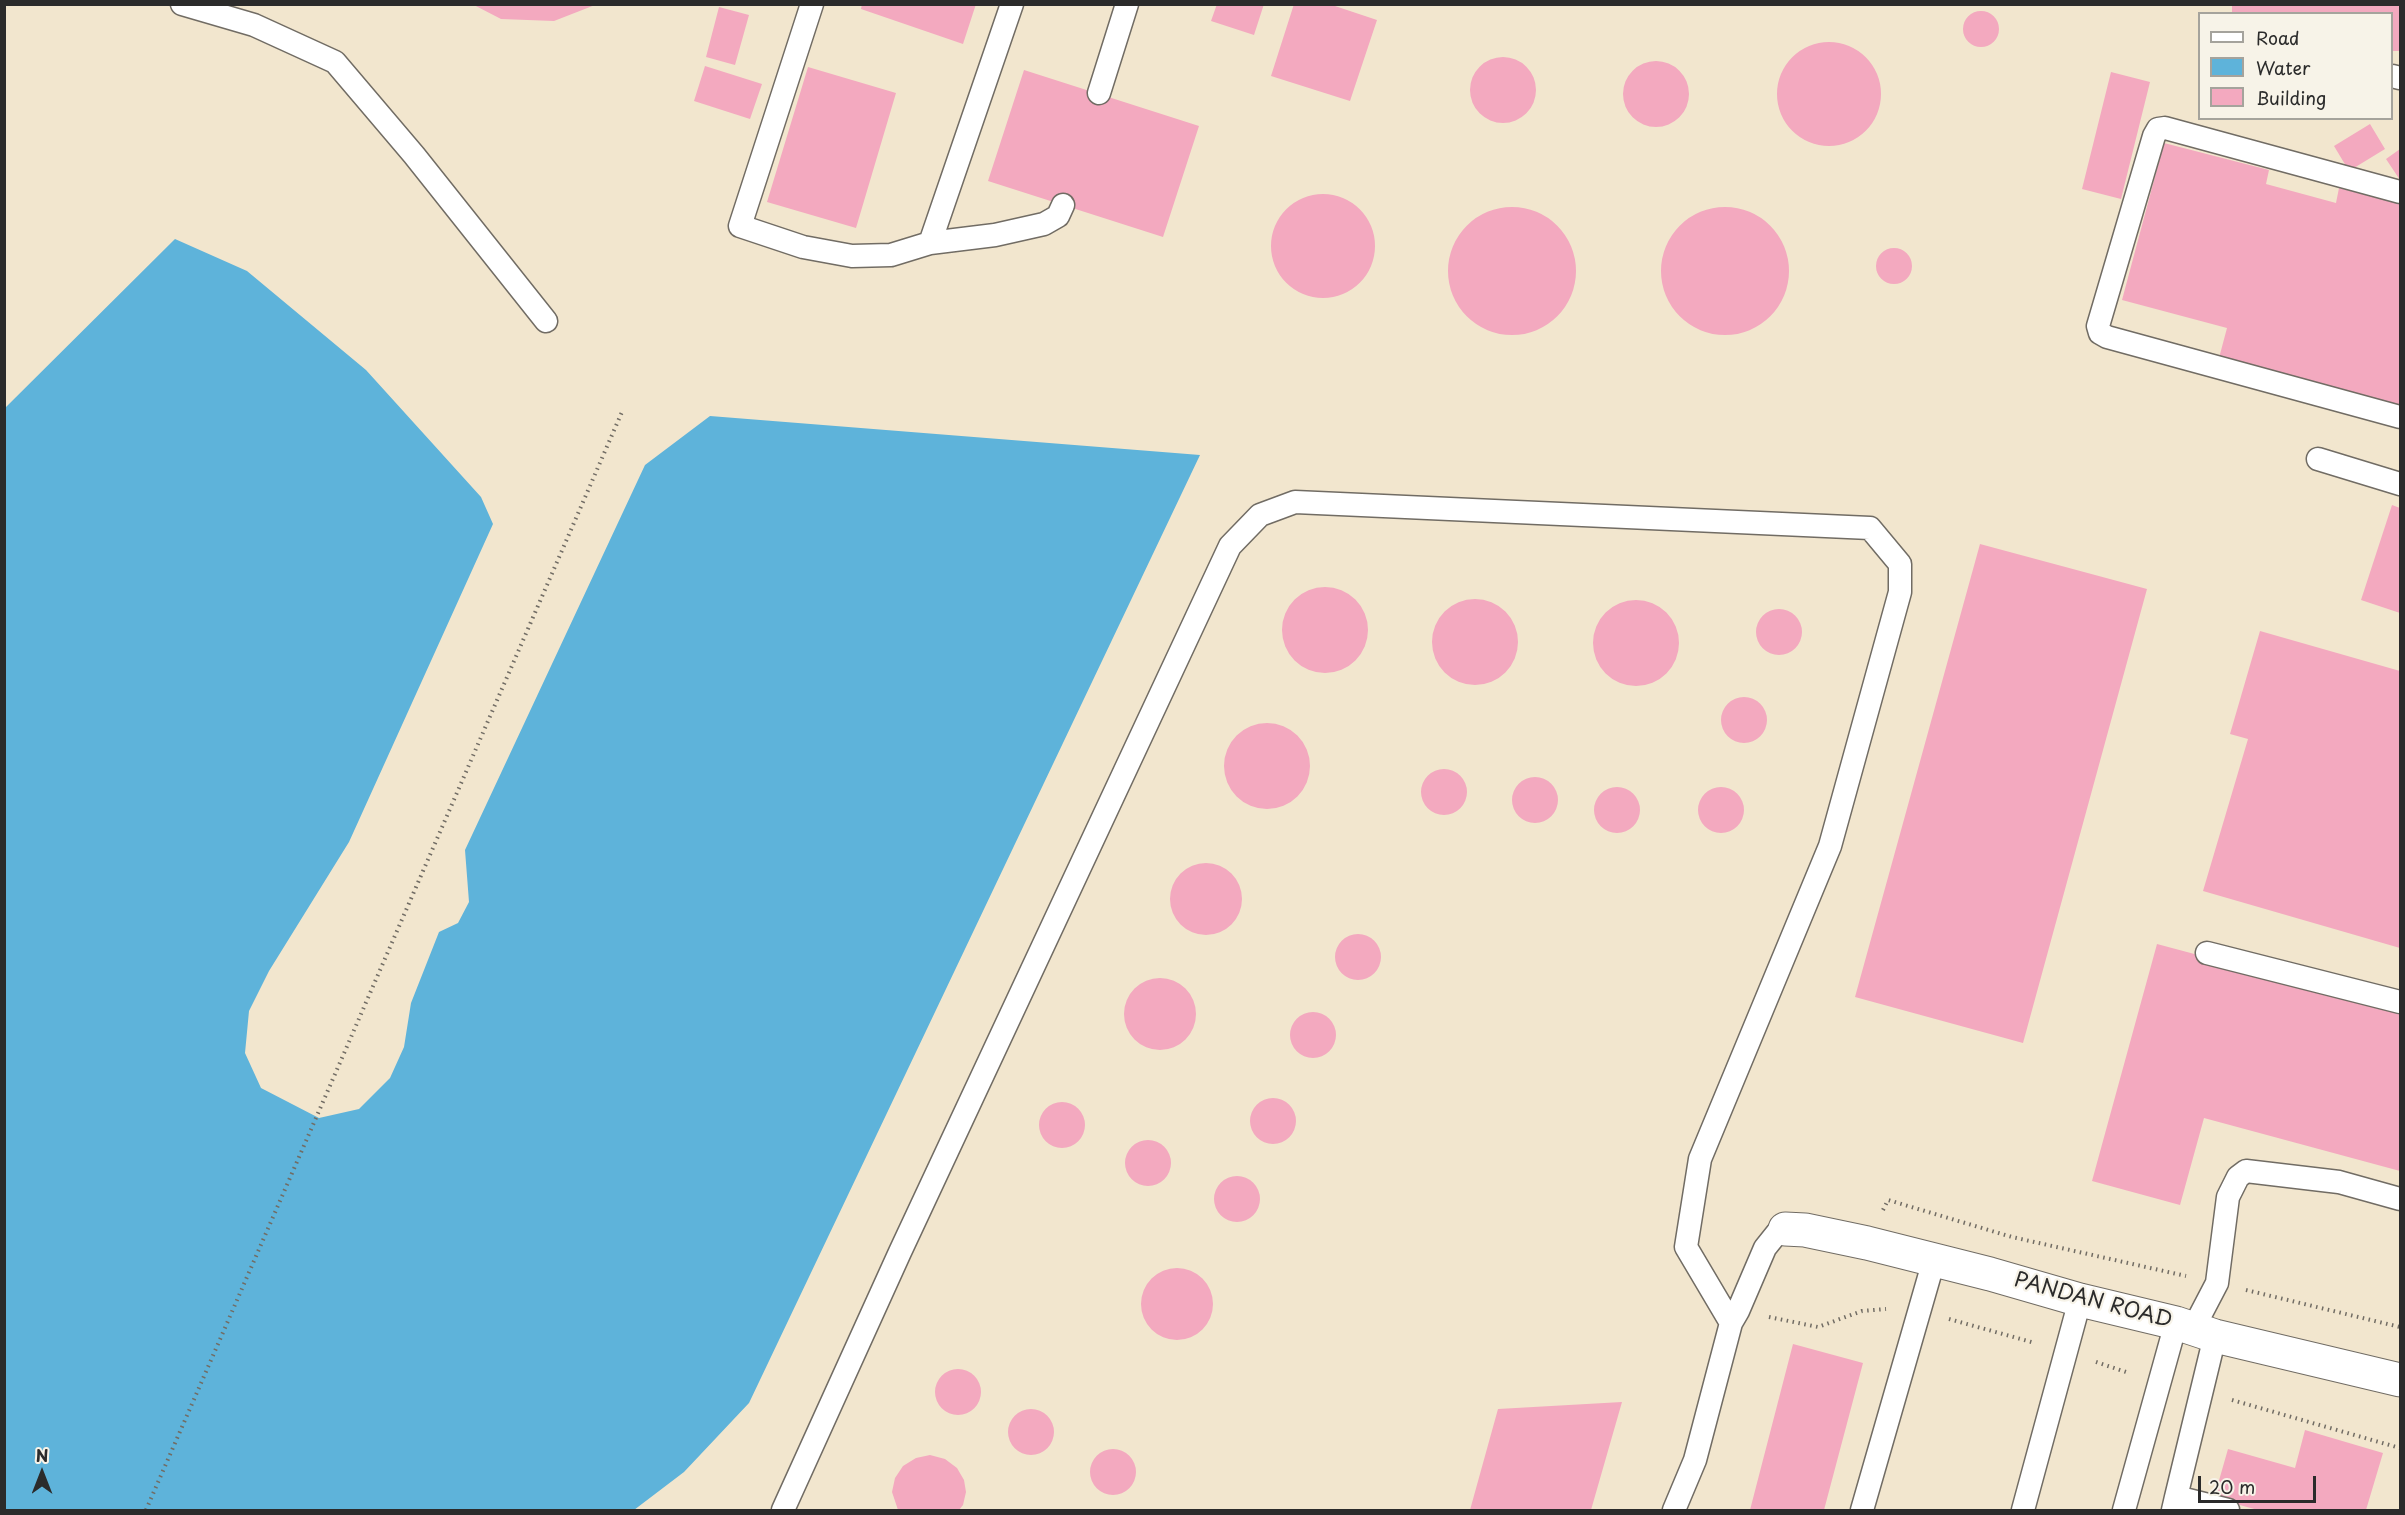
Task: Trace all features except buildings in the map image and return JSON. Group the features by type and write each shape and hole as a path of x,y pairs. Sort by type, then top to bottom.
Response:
{"street":[{"name":"PANDAN ROAD","path":"1785,1229 1805,1230 1867,1243 2080,1300 2400,1380"}],"lane":[{"path":"182,4 254,25 335,62 414,155 546,321"},
{"path":"812,4 740,225 803,247 852,256 891,255 930,243 995,235 1044,224 1058,216 1063,205"},
{"path":"930,243 1012,4"},
{"path":"1099,93 1127,4"},
{"path":"2400,192 2165,128 2158,129 2154,135 2098,326 2100,333 2107,337 2400,417"},
{"path":"2318,459 2400,484"},
{"path":"783,1510 900,1252 1230,546 1260,514 1295,502 1870,528 1900,564 1900,592 1830,846 1700,1159 1686,1247 1731,1323"},
{"path":"2207,953 2400,1002"},
{"path":"2124,1510 2195,1329 2217,1283 2228,1197 2238,1177 2246,1171 2339,1182 2400,1199"},
{"path":"1674,1510 1695,1460 1731,1323 1765,1248 1777,1233 1785,1229"},
{"path":"1862,1510 1934,1260"},
{"path":"2023,1510 2080,1300"},
{"path":"2195,1329 2174,1504 2228,1510"}],"path":[{"path":"146,1510 622,412"},
{"path":"1867,1243 1888,1200 2012,1237 2400,1327"}],"water":[{"path":"175,239 247,271 366,370 481,497 493,524 349,842 269,971 249,1011 245,1053 261,1088 319,1118 359,1109 390,1078 404,1047 411,1003 439,932 458,923 469,902 465,850 645,465 710,416 1200,455 749,1403 684,1472 634,1510 5,1510 5,408"}]}
